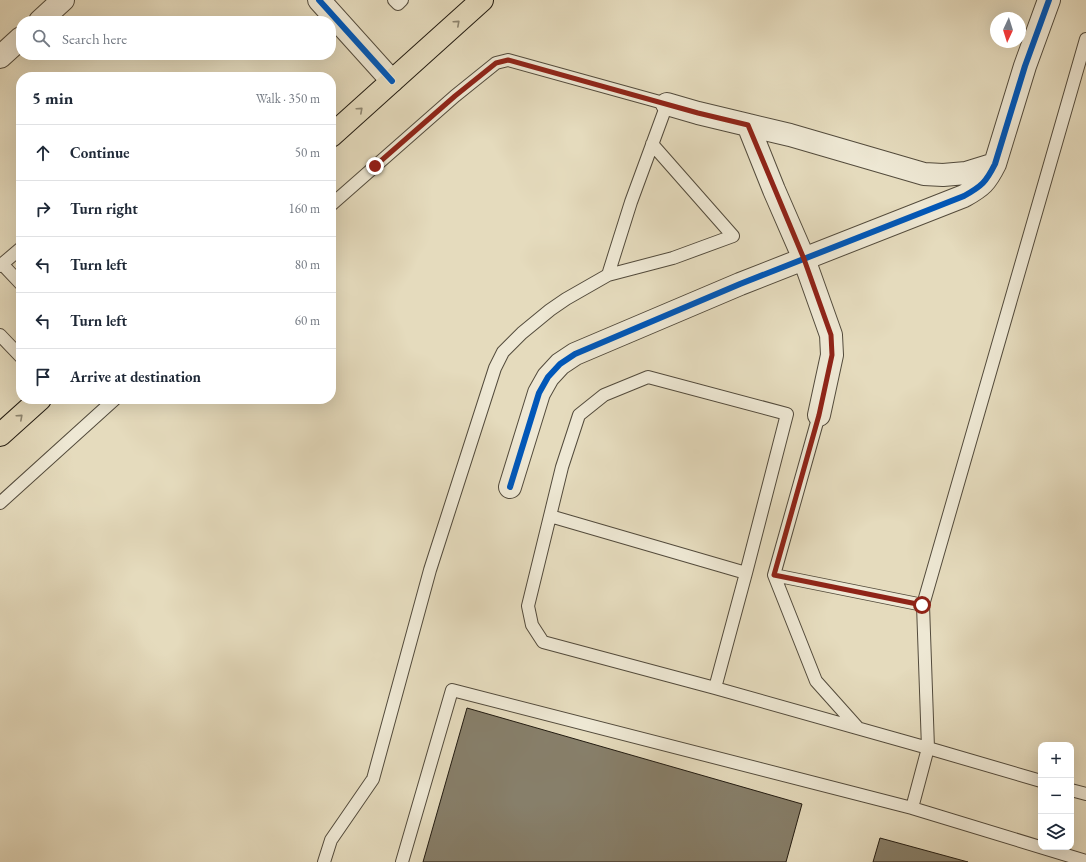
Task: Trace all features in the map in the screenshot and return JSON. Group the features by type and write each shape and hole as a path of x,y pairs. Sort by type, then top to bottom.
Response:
{"main road":[{"path":"336,131 482,0"},
{"path":"0,435 34,404"}],"street":[{"path":"45,16 63,0"},
{"path":"510,487 538,393 548,377 560,364 575,354 740,284 964,196 977,189 988,178 995,164 1025,66 1049,0"},
{"path":"322,1 335,16"},
{"path":"336,17 392,81"},
{"path":"0,57 16,43"},
{"path":"667,104 790,135 924,174 943,175 966,173 995,164"},
{"path":"748,125 804,259 831,335 832,355 819,415"}],"lane":[{"path":"394,0 398,4 402,0"},
{"path":"912,808 928,748 922,605 1086,39"},
{"path":"336,201 455,96 496,63 508,60 667,104 631,202 608,274"},
{"path":"324,862 331,840 373,779 430,570 493,375 503,352 522,333 550,310 608,274 672,258 733,236 652,144"},
{"path":"16,252 1,265 16,279"},
{"path":"0,335 16,352"},
{"path":"715,688 787,414 648,377 604,395 579,415 562,467 528,606 532,625 543,642 715,688 1038,780"},
{"path":"0,503 109,404"},
{"path":"819,415 774,575 816,681 858,728"},
{"path":"550,516 746,573"},
{"path":"774,575 922,605"},
{"path":"402,862 452,690 912,808 1086,862"},
{"path":"1074,791 1086,794"}],"building":[{"path":"467,708 802,804 786,862 423,862"},
{"path":"880,838 968,862 873,862"}],"cycle path":[{"path":"319,0 333,16"},
{"path":"510,487 539,393 548,377 560,364 575,354 740,284 964,196 979,186 989,175 995,164 1025,66 1049,0"},
{"path":"336,19 392,81"}],"route":[{"path":"375,166 455,96 496,63 508,60 698,113 748,125 804,259 831,335 832,355 819,415 774,575 922,605"}]}
